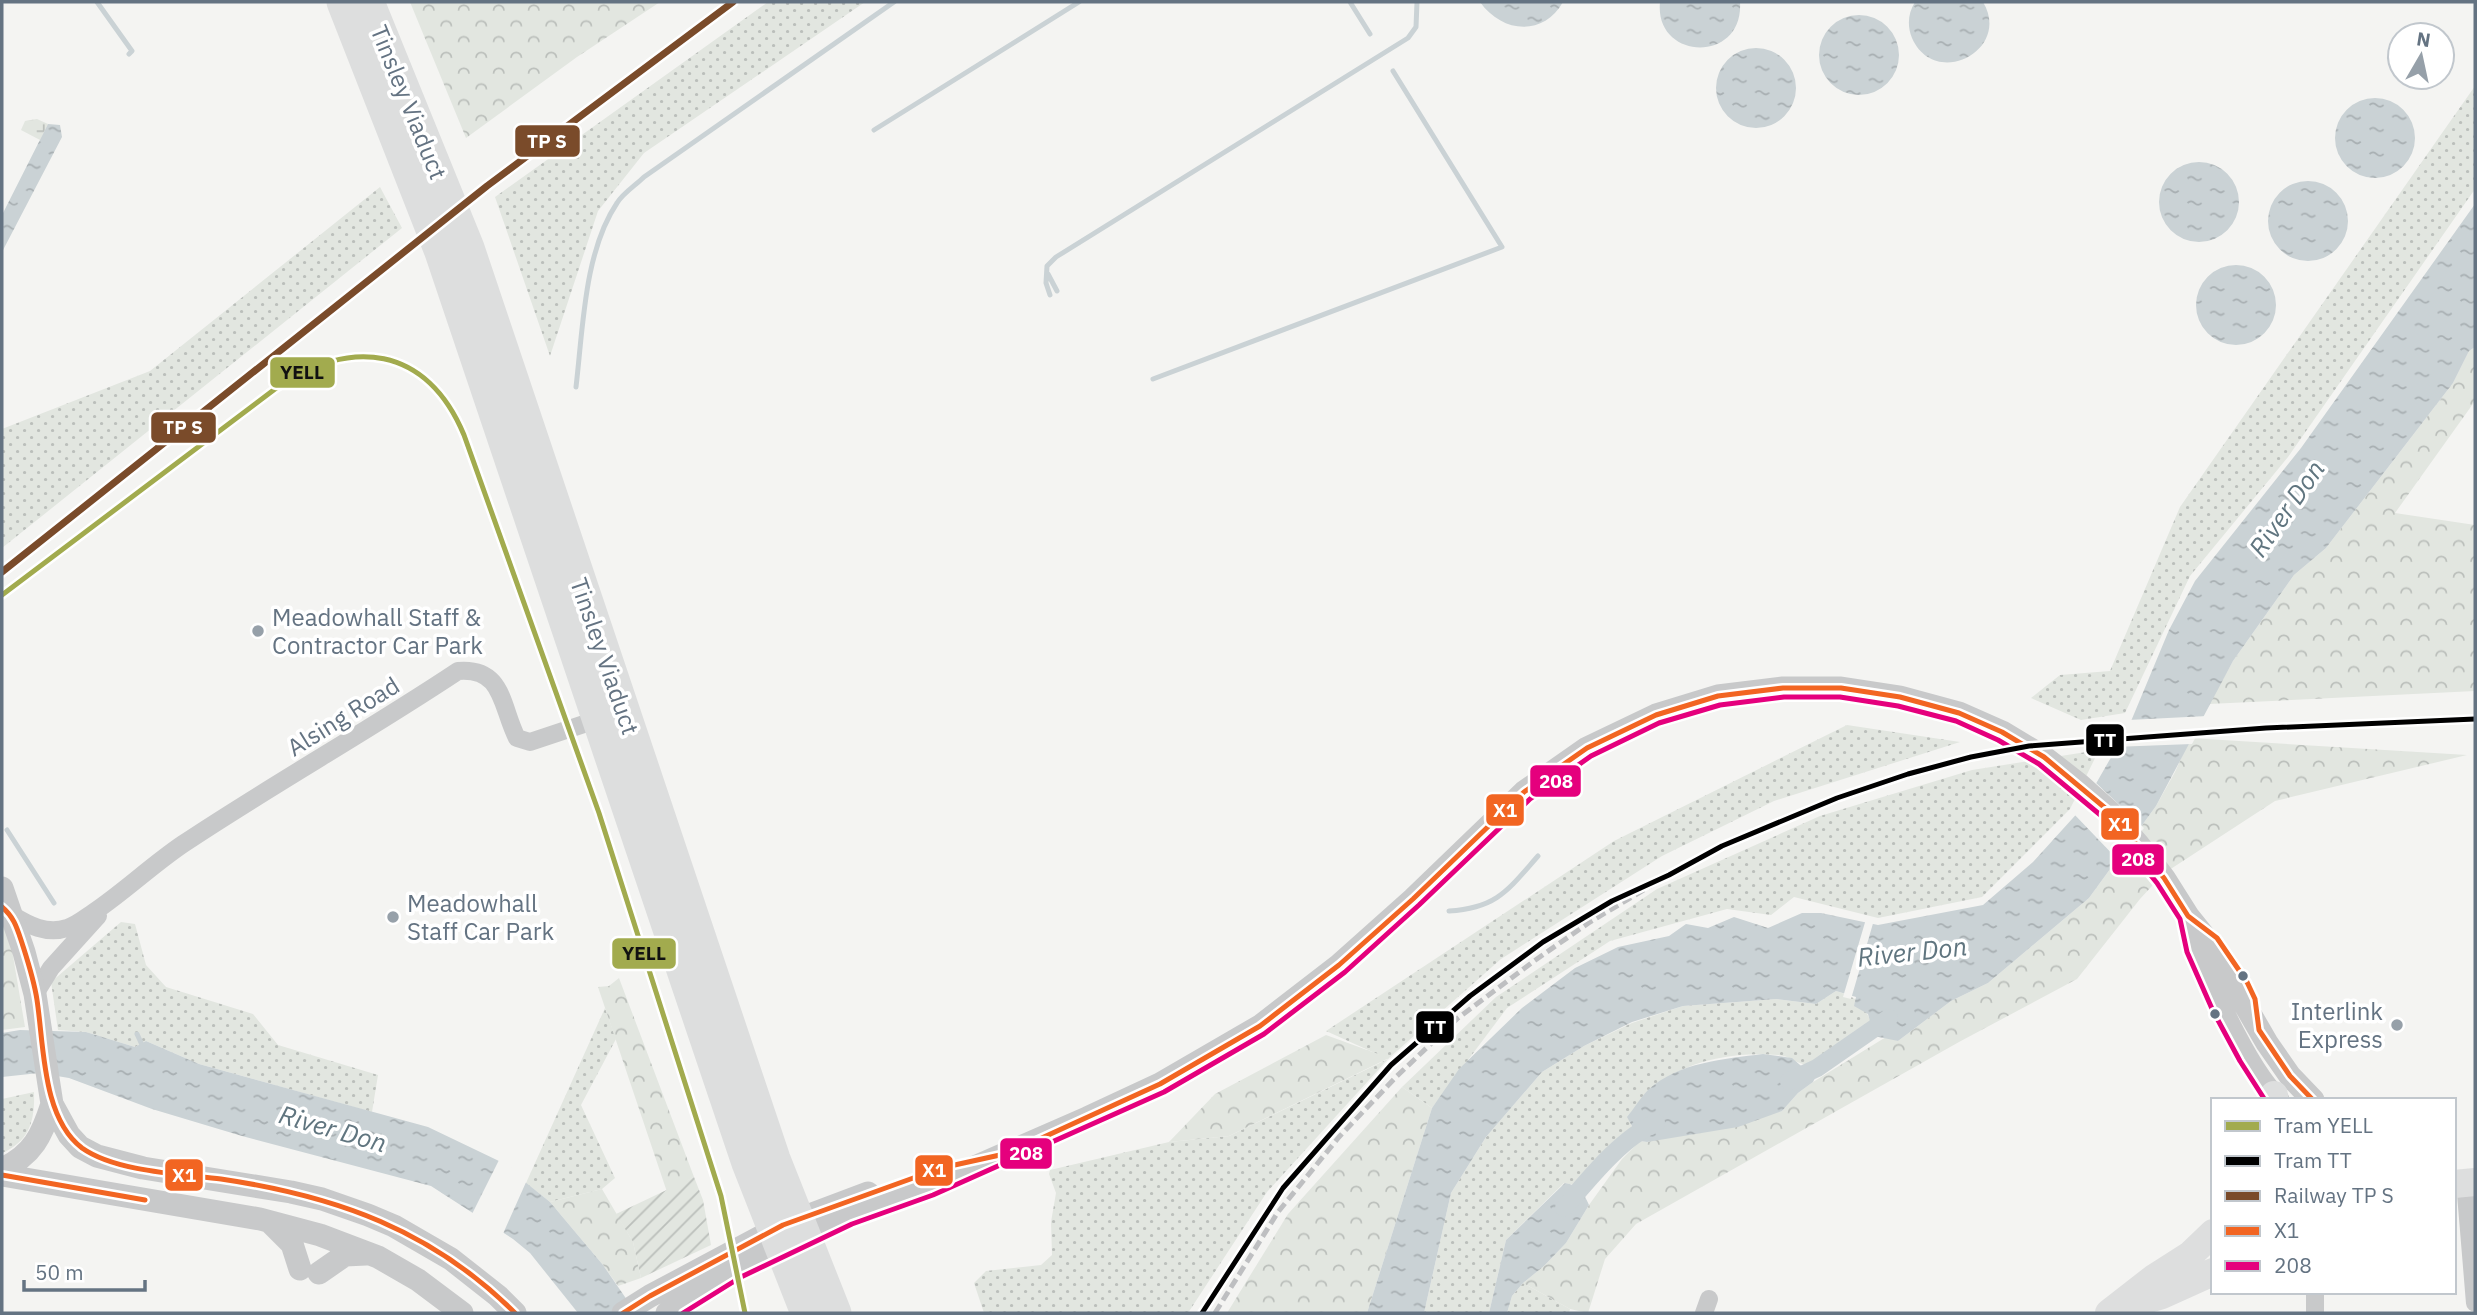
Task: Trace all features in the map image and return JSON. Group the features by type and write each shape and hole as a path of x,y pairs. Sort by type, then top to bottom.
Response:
{"highway":[{"name":"Tinsley Viaduct","path":"343,2 441,252 748,1163 807,1313"},
{"name":"Tinsley Viaduct","path":"368,2 468,248 774,1159 835,1313"}],"main road":[{"path":"2113,1311 2154,1278 2190,1255 2211,1235"},
{"path":"2113,1311 2162,1295 2211,1273"}],"street":[{"name":"Alsing Road","path":"7,911 36,928 66,929 114,898 182,845 458,671 471,670 483,674 498,686 517,738 530,742 622,712"},
{"path":"667,1313 737,1269 849,1216 1009,1153 1160,1084 1260,1026 1339,965 1524,792 1587,748 1656,715 1718,696 1783,688 1841,688 1899,697 1959,713 2002,732 2044,757 2110,812 2164,878 2208,941 2259,1030 2290,1076 2311,1098"},
{"path":"2,888 7,911 36,994 52,1104 69,1135 80,1147 97,1156 143,1168 263,1186 322,1199 368,1215 425,1243 469,1273 515,1313"},
{"name":"Alsing Road","path":"36,994 51,968 114,898"},
{"path":"2188,916 2195,949 2221,1007 2248,1057 2275,1098"},
{"path":"2,1169 20,1159 33,1146 44,1129 52,1104"},
{"path":"622,1313 783,1225 941,1168 1009,1153"},
{"path":"2463,1174 2475,1303"},
{"path":"2,1175 270,1222 320,1234 369,1253 418,1280 462,1313"},
{"path":"263,1186 292,1206 304,1210 316,1222 320,1234"},
{"path":"320,1234 333,1223 349,1216 368,1215"},
{"path":"270,1222 292,1244 310,1271 345,1255 369,1253"},
{"path":"436,1293 457,1285 469,1273"},
{"path":"2315,1294 2315,1313"}],"green space":[{"path":"410,2 660,2 577,57 466,138"},
{"path":"768,2 865,2 644,153 598,211 550,356 495,197"},
{"path":"2475,86 2475,189 2288,457 2190,576 2125,713 2081,720 2031,698 2060,675 2110,671 2180,507"},
{"path":"37,119 48,124 40,140 21,130 25,121"},
{"path":"380,187 402,228 2,548 2,429 150,371"},
{"path":"2475,347 2475,401 2395,513 2475,525 2475,691 2209,704 2233,661 2294,575 2326,548 2453,383 2469,351"},
{"path":"1847,725 1960,742 1774,801 1662,856 1501,959 1389,1058 1267,1192 1188,1313 984,1313 974,1283 986,1271 1041,1265 1052,1255 1051,1222 1056,1193 1050,1170 1169,1142 1229,1136 1388,1059 1326,1031 1614,841"},
{"path":"2190,738 2467,755 2275,801 2163,874 2077,979 1959,1042 1636,1224 1605,1259 1588,1313 1570,1309 1523,1283 1566,1243 1622,1159 1640,1141 1647,1142 1782,1111 1798,1093 1813,1082 1886,1037 1898,1041 1951,1001 1988,983 2089,898 2156,806"},
{"path":"2099,750 2070,809 1982,897 1878,918 1794,897 1771,915 1727,909 1610,941 1507,1008 1432,1108 1402,1087 1496,997 1657,889 1820,816 1972,770"},
{"path":"2,921 12,950 25,1027 2,1030"},
{"path":"121,922 135,924 146,965 166,987 253,1014 278,1045 378,1075 372,1112 199,1064 146,1041 135,1047 86,1032 58,1030 51,982"},
{"path":"619,978 694,1177 667,1192 598,987 609,986"},
{"path":"1836,991 1858,1001 1871,1023 1808,1065 1782,1056 1752,1054 1712,1059 1676,1073 1628,1117 1632,1127 1575,1185 1564,1183 1506,1240 1489,1313 1424,1313 1451,1193 1486,1137 1542,1072 1584,1046 1632,1023 1683,1006 1777,999 1816,1004"},
{"path":"605,1008 616,1039 581,1105 615,1178 602,1189 550,1202 526,1183"},
{"path":"1326,1035 1389,1058 1229,1136 1169,1142 1215,1094"},
{"path":"1402,1087 1432,1108 1367,1313 1227,1313 1288,1214"},
{"path":"34,1092 32,1120 25,1136 2,1153 2,1099"},
{"path":"694,1177 703,1200 711,1245 641,1278 633,1242 616,1214"},
{"path":"602,1189 633,1242 641,1278 618,1286 550,1202"},
{"path":"1523,1283 1570,1309 1569,1313 1507,1313 1512,1296"}],"water":[{"path":"1480,2 1563,2 1545,21 1522,27 1499,20"},
{"path":"1660,2 1740,2 1737,22 1728,36 1715,45 1699,47 1684,44 1671,36 1662,21"},
{"path":"1915,2 1983,2 1989,19 1987,35 1979,48 1967,57 1952,62 1937,61 1923,53 1912,38 1909,20"},
{"path":"1859,15 1874,18 1887,27 1896,40 1899,55 1896,70 1887,83 1874,92 1859,95 1844,92 1831,83 1822,70 1819,55 1822,40 1831,27 1844,18"},
{"path":"1756,48 1771,51 1784,60 1793,73 1796,88 1793,103 1784,116 1771,125 1756,128 1741,125 1728,116 1719,103 1716,88 1719,73 1728,60 1741,51"},
{"path":"2375,98 2390,101 2403,110 2412,123 2415,138 2412,153 2403,166 2390,175 2375,178 2360,175 2347,166 2338,153 2335,138 2338,123 2347,110 2360,101"},
{"path":"48,124 60,125 62,137 2,252 2,215"},
{"path":"2199,162 2214,165 2227,174 2236,187 2239,202 2236,217 2227,230 2214,239 2199,242 2184,239 2171,230 2162,217 2159,202 2162,187 2171,174 2184,165"},
{"path":"2308,181 2323,184 2336,193 2345,206 2348,221 2345,236 2336,249 2323,258 2308,261 2293,258 2280,249 2271,236 2268,221 2271,206 2280,193 2293,184"},
{"name":"River Don","path":"2475,204 2475,347 2469,351 2453,383 2326,548 2294,575 2233,661 2156,806 2089,898 1988,983 1951,1001 1898,1041 1874,1036 1868,1014 1854,1006 1856,997 1836,991 1816,1004 1777,999 1683,1006 1632,1022 1584,1046 1542,1072 1486,1137 1451,1193 1424,1313 1367,1313 1432,1108 1459,1069 1522,1008 1575,968 1618,947 1669,936 1686,924 1708,928 1734,917 1768,928 1802,913 1821,913 1878,925 1983,905 2033,862 2082,808 2129,726 2169,630 2195,581 2301,448"},
{"path":"2236,265 2251,268 2264,277 2273,290 2276,305 2273,320 2264,333 2251,342 2236,345 2221,342 2208,333 2199,320 2196,305 2199,290 2208,277 2221,268"},
{"name":"River Don","path":"20,1030 86,1032 135,1047 146,1041 199,1064 428,1127 499,1161 550,1202 603,1265 636,1313 578,1313 530,1253 431,1186 242,1136 152,1109 69,1078 39,1073 2,1077 2,1033"},
{"path":"1763,1054 1792,1058 1815,1078 1782,1111 1738,1127 1640,1141 1627,1117 1645,1093 1660,1081 1702,1063"},
{"path":"1565,1183 1580,1190 1589,1205 1566,1243 1512,1296 1507,1313 1489,1313 1506,1240"}],"pier":[{"path":"2207,716 2192,744 2113,747 2128,720"},
{"path":"2094,781 2144,828 2119,861 2073,813"},
{"path":"1866,919 1874,920 1851,999 1843,997"},
{"path":"500,1158 527,1180 502,1236 471,1216"}],"waterway":[{"path":"97,2 132,51 129,54"},
{"path":"576,387 591,267 606,223 620,199 644,177 894,2"},
{"path":"874,130 1079,2"},
{"path":"1350,2 1370,34"},
{"path":"1050,295 1046,283 1047,266 1056,257 1408,38 1416,27 1417,2"},
{"path":"1153,379 1502,247 1393,71"},
{"path":"1048,274 1057,291"},
{"path":"7,830 54,903"},
{"path":"1449,911 1479,906 1500,895 1538,856"},
{"path":"1789,1081 1817,1068 1889,1018"},
{"path":"137,1034 143,1047"},
{"path":"1564,1208 1618,1149 1656,1123"}],"railway":[{"path":"1215,1313 1278,1212 1339,1137 1397,1076 1458,1018 1534,961 1590,922 1669,875"}],"tram line":[{"name":"YELL","path":"2,595 275,389 303,372 331,361 358,357 384,359 408,367 429,383 448,405 464,435 599,813 721,1196 745,1313"},
{"name":"TT","path":"1202,1313 1283,1188 1391,1065 1470,996 1543,942 1612,901 1669,875 1722,846 1837,798 1908,774 1971,757 2029,746 2266,728 2475,719"}],"transit line":[{"path":"2,572 487,186 733,2"},
{"name":"X1","path":"623,1313 783,1225 941,1168 1009,1153 1160,1084 1260,1026 1339,965 1413,899 1524,792 1587,748 1656,715 1718,696 1783,688 1841,688 1900,697 1959,713 2002,732 2044,757 2110,812 2164,878 2188,916 2217,938 2247,982 2255,999 2259,1030 2290,1076 2311,1098"},
{"name":"208","path":"683,1313 741,1277 852,1224 933,1195 1164,1092 1264,1034 1345,972 1530,799 1591,756 1659,723 1720,705 1784,697 1840,697 1898,706 1956,721 1998,740 2039,764 2104,818 2157,883 2180,919 2187,952 2213,1011 2264,1098"},
{"name":"X1","path":"2,907 17,928 33,978 52,1100 59,1119 69,1135 82,1148 96,1156 130,1167 221,1179 304,1195 380,1221 450,1259 515,1313"},
{"name":"X1","path":"2,1175 145,1200"}],"place":[{"name":"Meadowhall Staff & Contractor Car Park","path":"258,631"},
{"name":"Meadowhall Staff Car Park","path":"393,917"},
{"name":"Interlink Express","path":"2397,1025"}]}
